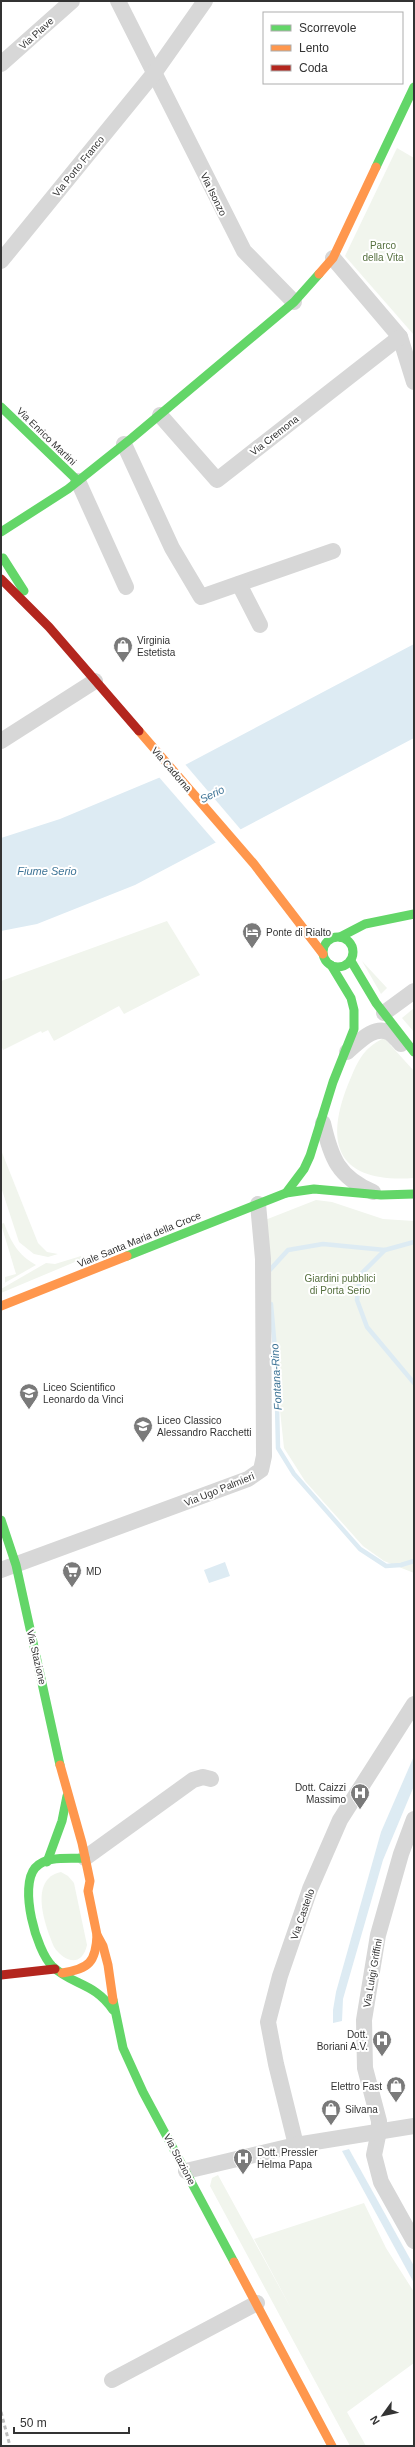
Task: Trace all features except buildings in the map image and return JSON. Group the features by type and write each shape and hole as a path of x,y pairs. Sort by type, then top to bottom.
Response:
{"street":[{"name":"Via Piave","path":"1,64 72,1"},
{"name":"Via Isonzo","path":"118,1 244,251 294,302"},
{"path":"155,72 205,1"},
{"name":"Via Porto Franco","path":"1,261 155,72"},
{"path":"1,532 14,522 50,502 78,481 160,415 294,302 333,258 414,87"},
{"path":"333,258 400,337 414,382"},
{"name":"Via Cremona","path":"160,415 216,480 400,337"},
{"name":"Via Enrico Martini","path":"1,408 78,481"},
{"path":"124,444 172,548 201,597 333,551"},
{"path":"78,481 126,587"},
{"path":"27,528 50,502"},
{"name":"Via Cadorna","path":"3,556 49,627"},
{"name":"Via Cadorna","path":"1,579 49,627 254,864 323,954"},
{"path":"239,584 260,625"},
{"path":"1,741 95,681"},
{"name":"Via Cadorna","path":"278,895 307,916"},
{"path":"286,1193 305,1168 323,1123 334,1080 347,1052 355,1012 350,995 323,954 325,944 349,929 414,914"},
{"path":"331,965 344,966 374,923"},
{"path":"326,929 351,944 352,956 384,1013 414,1052"},
{"path":"384,1013 414,991"},
{"path":"347,1052 371,1033 383,1030 388,1032 414,1055"},
{"path":"323,1123 330,1153 339,1169 358,1185 380,1195"},
{"name":"Viale Santa Maria della Croce","path":"1,1306 286,1193 331,1190 380,1195 414,1194"},
{"name":"Via Ugo Palmieri","path":"16,1565 248,1479 261,1470 264,1456 263,1259 258,1204"},
{"name":"Via Stazione","path":"1,1520 16,1565 67,1795 79,1867 88,1891 97,1935 103,1946 113,2010 129,2062 332,2446"},
{"path":"1,1570 16,1565"},
{"name":"Via Castello","path":"296,2145 276,2064 268,2022 280,1976 310,1889 340,1820 414,1704"},
{"path":"59,1971 36,1946 27,1886 29,1876 36,1867 47,1862 68,1860 79,1867 194,1780 203,1777 211,1779"},
{"name":"Via Stazione","path":"47,1862 62,1821 67,1795"},
{"name":"Via Luigi Griffini","path":"379,2131 365,2068 364,2020 378,1935 401,1854 413,1823"},
{"name":"Via Stazione","path":"68,1860 79,1867 90,1881 88,1891"},
{"path":"4,1974 77,1971 93,1960 97,1951 97,1935"},
{"path":"4,1974 18,1964"},
{"name":"Via Stazione","path":"59,1971 97,1990 107,1999 113,2010"},
{"path":"186,2171 210,2163 296,2145 414,2126"},
{"path":"379,2131 374,2155 381,2182 414,2241"},
{"path":"112,2380 256,2303"}],"green space":[{"name":"Parco della Vita","path":"397,148 414,158 414,335 345,256"},
{"path":"167,921 200,975 124,1014 119,1006 54,1041 48,1030 42,1033 41,1031 3,1050 1,1045 1,981"},
{"path":"362,961 387,988 381,994"},
{"path":"414,1008 414,1032 402,1018"},
{"path":"384,1038 414,1071 414,1178 390,1178 371,1175 356,1169 345,1159 339,1146 337,1129 340,1110 347,1087 360,1058 370,1047"},
{"path":"1,1150 38,1243 47,1252 58,1254 48,1257 34,1254 19,1242 1,1187"},
{"name":"Giardini pubblici di Porta Serio","path":"316,1200 332,1202 383,1219 414,1221 414,1573 384,1561 363,1546 305,1481 284,1448 260,1222"},
{"path":"4,1223 9,1236 16,1247 24,1257 36,1265 5,1283 5,1277 16,1274 1,1224"},
{"path":"81,1256 82,1259 1,1293 1,1289 46,1263 55,1264"},
{"path":"61,1872 68,1876 74,1883 87,1945 85,1952 77,1960 63,1957 54,1947 44,1916 42,1893 45,1884 51,1876"},
{"path":"218,2175 293,2312 254,2239 364,2203 386,2248 414,2292 414,2363 347,2412 366,2446 350,2446 210,2186 212,2178"}],"water":[{"name":"Fiume Serio","path":"414,644 414,738 135,885 37,924 1,931 1,838 60,819 168,774"},
{"path":"225,1562 230,1576 209,1583 204,1570"},
{"path":"414,1756 414,1786 383,1860 343,1999 342,2021 333,2023 333,2010 336,1992 381,1832"},
{"path":"349,2149 414,2266 414,2283 342,2151"}],"pier":[{"path":"184,763 242,831 217,844 158,776"}],"waterway":[{"path":"414,1242 385,1250 360,1275 357,1300 367,1327 414,1383"},
{"name":"Fontana-Rino","path":"268,1272 288,1250 323,1244 385,1250"},
{"name":"Fontana-Rino","path":"271,1304 276,1361 278,1448 294,1474 360,1549 386,1566 401,1565 414,1561"}],"railway":[{"path":"1,2412 10,2446"}],"traffic: fast":[{"path":"376,167 414,87"},
{"path":"1,532 68,489 132,438 294,302 319,274"},
{"path":"1,407 78,481"},
{"path":"3,558 24,591"},
{"path":"340,937 365,924 414,914"},
{"path":"338,937 349,941 353,952 349,963 338,967 327,963 323,952 327,941 338,937"},
{"path":"351,961 376,1003 414,1052"},
{"path":"286,1193 304,1169 310,1156 333,1082 354,1029 354,1010 351,998 331,965"},
{"path":"127,1256 286,1193 314,1189 381,1195 414,1194"},
{"path":"1,1520 16,1565 60,1765"},
{"path":"47,1862 62,1821 67,1796"},
{"path":"85,1858 52,1859 45,1861 35,1868 30,1877 29,1903 35,1933 40,1947 52,1966 98,1994 113,2010"},
{"path":"113,2000 123,2048 143,2092 234,2262"}],"traffic: slow":[{"path":"319,274 333,258 376,167"},
{"path":"139,731 254,864 323,954"},
{"path":"1,1306 127,1256"},
{"path":"60,1765 82,1843 90,1881 88,1891 97,1935 103,1946 108,1965 113,2000"},
{"path":"62,1973 79,1969 89,1963 95,1952 97,1935"},
{"path":"234,2262 332,2446"}],"traffic: jam":[{"path":"1,579 49,627 139,731"},
{"path":"1,1975 55,1969"}],"place":[{"name":"Virginia Estetista","path":"123,663"},
{"name":"Ponte di Rialto","path":"252,949"},
{"name":"Liceo Scientifico Leonardo da Vinci","path":"29,1410"},
{"name":"Liceo Classico Alessandro Racchetti","path":"143,1443"},
{"name":"MD","path":"72,1588"},
{"name":"Dott. Caizzi Massimo","path":"360,1810"},
{"name":"Dott. Boriani A.V.","path":"382,2057"},
{"name":"Elettro Fast","path":"396,2103"},
{"name":"Silvana","path":"331,2126"},
{"name":"Dott. Pressler Helma Papa","path":"243,2175"}],"water label":[{"name":"Serio","path":"212,794"}]}
